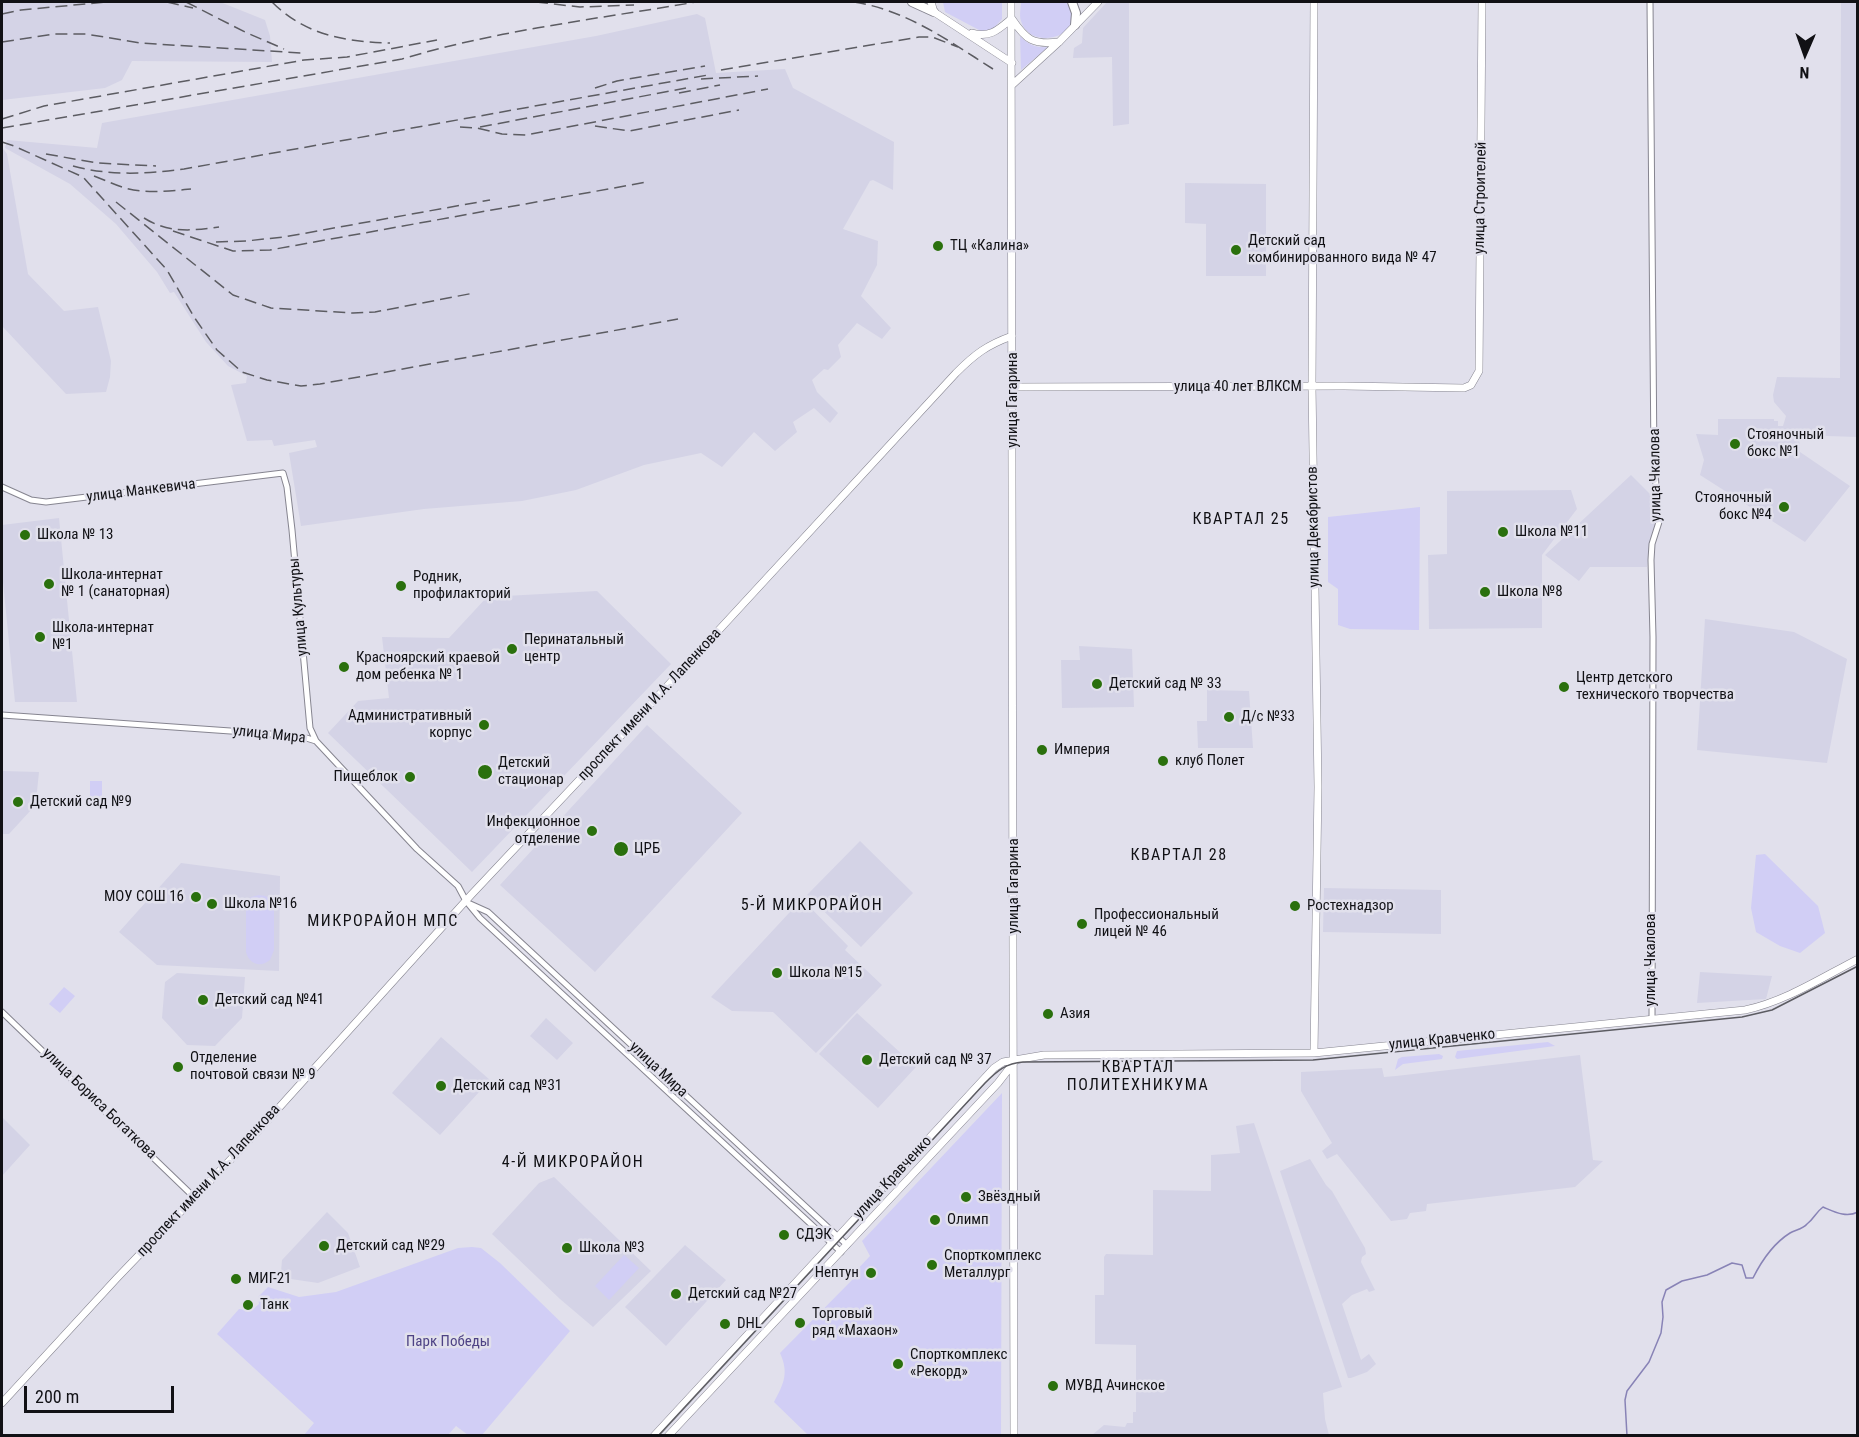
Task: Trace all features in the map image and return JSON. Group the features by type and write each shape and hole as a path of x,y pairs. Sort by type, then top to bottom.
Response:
{"highway":[{"path":"912,2 934,12"},
{"path":"1072,2 1076,13 1075,25"}],"main road":[{"path":"931,2 934,12 1012,63"},
{"path":"1012,85 1098,2"},
{"name":"улица Декабристов","path":"1314,2 1312,386 1318,787 1314,1053"},
{"name":"улица Строителей","path":"1464,388 1471,385 1479,372 1482,2"},
{"name":"улица Гагарина","path":"1011,5 1014,1436"},
{"path":"966,31 982,36 991,34 1011,19 1027,38 1034,42 1042,44 1059,42"},
{"name":"проспект имени И.А. Лапенкова","path":"2,1403 117,1278 195,1198 466,901 956,373 977,353 993,342 1012,336"},
{"name":"улица 40 лет ВЛКСМ","path":"1013,387 1464,388"},
{"name":"улица Кравченко","path":"654,1436 994,1068 1003,1062 1044,1054 1314,1053 1745,1010 1784,998 1857,959"},
{"name":"улица Кравченко","path":"668,1436 998,1083 1015,1061"}],"street":[{"name":"улица Чкалова","path":"1650,2 1654,461 1659,522 1652,544 1651,560 1653,637 1652,1019"},
{"name":"улица Манкевича","path":"2,487 31,500 46,502 283,473"},
{"name":"улица Культуры","path":"283,473 292,530 310,728 316,741"},
{"name":"улица Мира","path":"2,715 259,733 303,737 316,741 417,849 458,885 466,901 480,918 841,1252"},
{"name":"улица Мира","path":"466,901 488,912 847,1245"},
{"path":"562,993 568,986"},
{"name":"улица Бориса Богаткова","path":"2,1012 195,1198"},
{"path":"645,1070 650,1063"}],"shaded area":[{"path":"2,2 220,2 265,20 270,36 272,62 132,61 122,80 105,88 2,100"},
{"path":"1107,2 1129,2 1129,124 1113,126 1112,57 1073,58 1074,48 1082,43 1083,28"},
{"path":"1841,2 1858,2 1857,437 1799,435 1800,452 1850,486 1805,542 1700,475 1704,460 1696,434 1718,435 1718,419 1774,419 1778,421 1778,426 1783,426 1786,416 1774,402 1773,395 1777,377 1840,378"},
{"path":"697,14 705,18 716,73 785,69 793,88 894,142 893,190 873,180 870,181 843,229 878,241 877,265 861,296 891,328 882,339 857,323 838,345 841,357 828,370 824,369 812,380 817,392 838,413 830,423 814,408 793,422 797,432 775,451 754,432 722,467 701,453 644,465 576,490 522,501 424,509 301,526 289,453 317,447 315,440 274,446 272,440 247,441 231,385 246,383 247,376 228,366 206,342 174,292 170,293 157,272 116,224 70,184 5,148 7,140 97,148 102,123 596,36"},
{"path":"2,147 7,154 28,274 64,311 98,307 111,361 106,392 66,394 2,326"},
{"name":"Детский сад комбинированного вида № 47","path":"1185,183 1266,184 1266,276 1206,276 1206,224 1185,223"},
{"path":"1631,475 1655,499 1655,528 1650,539 1647,567 1590,567 1579,581 1545,555"},
{"path":"1571,490 1577,509 1542,555 1542,628 1429,629 1428,555 1447,554 1447,491"},
{"name":"Школа-интернат №1","path":"59,518 77,702 15,702 2,572 2,525"},
{"path":"597,591 671,664 472,872 328,733 358,701 389,698 382,637 449,638 487,597"},
{"path":"1705,619 1794,632 1847,659 1827,763 1697,750"},
{"name":"Детский сад № 33","path":"1079,646 1132,649 1134,707 1062,708 1061,660 1080,660"},
{"name":"Д/с №33","path":"1207,690 1249,691 1253,748 1198,748 1197,721 1207,721"},
{"name":"ЦРБ","path":"647,725 742,813 595,972 500,885"},
{"name":"Детский сад №9","path":"2,771 39,772 36,801 32,803 31,810 9,834 2,834"},
{"path":"860,841 913,893 861,947 807,895"},
{"name":"Школа №16","path":"181,863 280,876 279,971 157,965 119,932"},
{"path":"1324,888 1441,890 1441,934 1323,932"},
{"name":"Школа №15","path":"802,899 848,946 845,950 882,985 816,1053 773,1012 732,1011 711,997"},
{"path":"1700,972 1772,976 1766,999 1697,1003"},
{"name":"Детский сад №41","path":"177,973 245,977 242,1018 215,1046 187,1045 162,1018 165,982"},
{"name":"Детский сад № 37","path":"857,1013 916,1067 878,1108 819,1054"},
{"path":"546,1018 573,1043 557,1060 530,1036"},
{"name":"Детский сад №31","path":"441,1037 490,1080 440,1135 392,1093"},
{"path":"1580,1055 1593,1160 1603,1161 1575,1187 1427,1204 1426,1211 1410,1213 1407,1219 1391,1221 1337,1154 1327,1159 1322,1151 1332,1143 1301,1091 1301,1072 1382,1068 1384,1077"},
{"path":"2,1117 30,1145 2,1176"},
{"path":"1254,1123 1342,1387 1323,1393 1329,1435 1092,1435 1104,1425 1125,1427 1127,1423 1133,1423 1133,1412 1136,1412 1136,1345 1095,1344 1095,1295 1104,1295 1104,1257 1106,1254 1153,1255 1153,1190 1211,1191 1211,1155 1240,1153 1236,1126"},
{"path":"1310,1159 1332,1191 1365,1248 1366,1254 1362,1257 1361,1262 1375,1290 1369,1292 1367,1289 1352,1295 1342,1304 1361,1360 1369,1354 1376,1364 1367,1372 1351,1378 1348,1378 1280,1171"},
{"name":"Школа №3","path":"554,1177 651,1271 593,1327 492,1234 539,1183"},
{"name":"Детский сад №29","path":"327,1212 348,1233 360,1267 318,1283 284,1278 281,1272 282,1260"},
{"name":"Детский сад №27","path":"685,1245 726,1280 666,1346 625,1307"}],"green space":[{"path":"943,2 1002,2 1002,19 992,30 981,31 945,12"},
{"path":"1021,2 1066,2 1072,14 1071,24 1056,36 1046,38 1035,36 1027,31 1021,21"},
{"path":"1020,36 1032,45 1048,47 1021,70"},
{"path":"1420,507 1419,630 1350,629 1338,625 1338,589 1328,582 1328,517"},
{"path":"90,781 102,781 102,802 90,802"},
{"path":"1765,854 1818,906 1825,933 1800,953 1780,946 1756,932 1751,908 1756,855"},
{"path":"259,895 268,897 274,904 274,950 270,960 262,964 255,964 246,952 246,904 251,897"},
{"path":"64,987 75,996 60,1013 49,1004"},
{"path":"1548,1042 1555,1046 1457,1059 1455,1057 1457,1051"},
{"path":"1439,1054 1443,1056 1442,1059 1403,1064 1395,1070 1398,1059 1402,1057"},
{"name":"Спорткомплекс Металлург","path":"1002,1093 1001,1435 808,1435 774,1402 785,1372 780,1353 853,1279 854,1273 870,1256 862,1241"},
{"name":"Парк Победы","path":"458,1248 481,1248 500,1263 570,1331 482,1435 468,1435 456,1426 448,1435 304,1435 314,1423 217,1334 239,1309 252,1310 259,1304 258,1297 268,1287 299,1297 336,1292"},
{"path":"624,1255 639,1268 609,1300 595,1286"}],"waterway":[{"path":"1627,1436 1625,1400 1627,1391 1649,1362 1661,1333 1662,1302 1666,1290 1682,1281 1707,1275 1732,1263 1742,1265 1746,1278 1753,1278 1773,1247 1790,1233 1805,1226 1823,1207 1845,1214 1858,1212"}],"tram line":[{"path":"658,1436 985,1083 1007,1066 1023,1062 1313,1060 1742,1017 1772,1010 1858,966"}],"railway":[{"path":"2,14 106,2"},
{"path":"167,2 193,8"},
{"path":"186,2 284,49"},
{"path":"272,2 298,22 326,34 357,41 390,43"},
{"path":"536,2 580,7 634,5"},
{"path":"2,128 402,59 511,33 696,2"},
{"path":"854,2 909,19 993,69"},
{"path":"2,42 54,34 86,34 140,43 302,53"},
{"path":"721,70 919,37 932,37 958,47"},
{"path":"2,119 44,106 304,60 347,57 437,40"},
{"path":"595,88 617,81 705,66"},
{"path":"73,166 128,173 184,169 708,75"},
{"path":"701,79 758,76"},
{"path":"679,93 720,85"},
{"path":"480,127 686,88"},
{"path":"460,127 477,128 502,134 526,135 768,89"},
{"path":"595,126 629,131 739,110"},
{"path":"2,142 83,177 167,270 194,317 217,350 242,372 267,380 301,386 320,384 678,319"},
{"path":"46,154 97,163 156,166"},
{"path":"94,176 125,188 142,191 191,189"},
{"path":"173,231 233,251 270,250 647,182"},
{"path":"216,242 284,237 490,200"},
{"path":"116,202 233,295 271,308 353,313 375,312 474,293"},
{"path":"144,218 153,223 180,230 219,227"}],"place":[{"name":"ТЦ «Калина»","path":"938,246"},
{"name":"Детский сад комбинированного вида № 47","path":"1236,250"},
{"name":"Стояночный бокс №1","path":"1735,444"},
{"name":"Стояночный бокс №4","path":"1784,507"},
{"name":"Школа №11","path":"1503,532"},
{"name":"Школа № 13","path":"25,535"},
{"name":"Школа-интернат № 1 (санаторная)","path":"49,584"},
{"name":"Родник, профилакторий","path":"401,586"},
{"name":"Школа №8","path":"1485,592"},
{"name":"Школа-интернат №1","path":"40,637"},
{"name":"Перинатальный центр","path":"512,649"},
{"name":"Красноярский краевой дом ребенка № 1","path":"344,667"},
{"name":"Детский сад № 33","path":"1097,684"},
{"name":"Центр детского технического творчества","path":"1564,687"},
{"name":"Д/с №33","path":"1229,717"},
{"name":"Административный корпус","path":"484,725"},
{"name":"Империя","path":"1042,750"},
{"name":"клуб Полет","path":"1163,761"},
{"name":"Детский стационар","path":"485,772"},
{"name":"Пищеблок","path":"410,777"},
{"name":"Детский сад №9","path":"18,802"},
{"name":"Инфекционное отделение","path":"592,831"},
{"name":"ЦРБ","path":"621,849"},
{"name":"МОУ СОШ 16","path":"196,897"},
{"name":"Школа №16","path":"212,904"},
{"name":"Ростехнадзор","path":"1295,906"},
{"name":"Профессиональный лицей № 46","path":"1082,924"},
{"name":"Школа №15","path":"777,973"},
{"name":"Детский сад №41","path":"203,1000"},
{"name":"Азия","path":"1048,1014"},
{"name":"Детский сад № 37","path":"867,1060"},
{"name":"Отделение почтовой связи № 9","path":"178,1067"},
{"name":"Детский сад №31","path":"441,1086"},
{"name":"Звёздный","path":"966,1197"},
{"name":"Олимп","path":"935,1220"},
{"name":"СДЭК","path":"784,1235"},
{"name":"Детский сад №29","path":"324,1246"},
{"name":"Школа №3","path":"567,1248"},
{"name":"Спорткомплекс Металлург","path":"932,1265"},
{"name":"Нептун","path":"871,1273"},
{"name":"МИГ-21","path":"236,1279"},
{"name":"Детский сад №27","path":"676,1294"},
{"name":"Танк","path":"248,1305"},
{"name":"Торговый ряд «Махаон»","path":"800,1323"},
{"name":"DHL","path":"725,1324"},
{"name":"Спорткомплекс «Рекорд»","path":"898,1364"},
{"name":"МУВД Ачинское","path":"1053,1386"}],"district":[{"name":"КВАРТАЛ 25","path":"1241,520"},
{"name":"КВАРТАЛ 28","path":"1179,856"},
{"name":"5-Й МИКРОРАЙОН","path":"812,906"},
{"name":"МИКРОРАЙОН МПС","path":"383,922"},
{"name":"КВАРТАЛ ПОЛИТЕХНИКУМА","path":"1138,1077"},
{"name":"4-Й МИКРОРАЙОН","path":"573,1163"}]}
